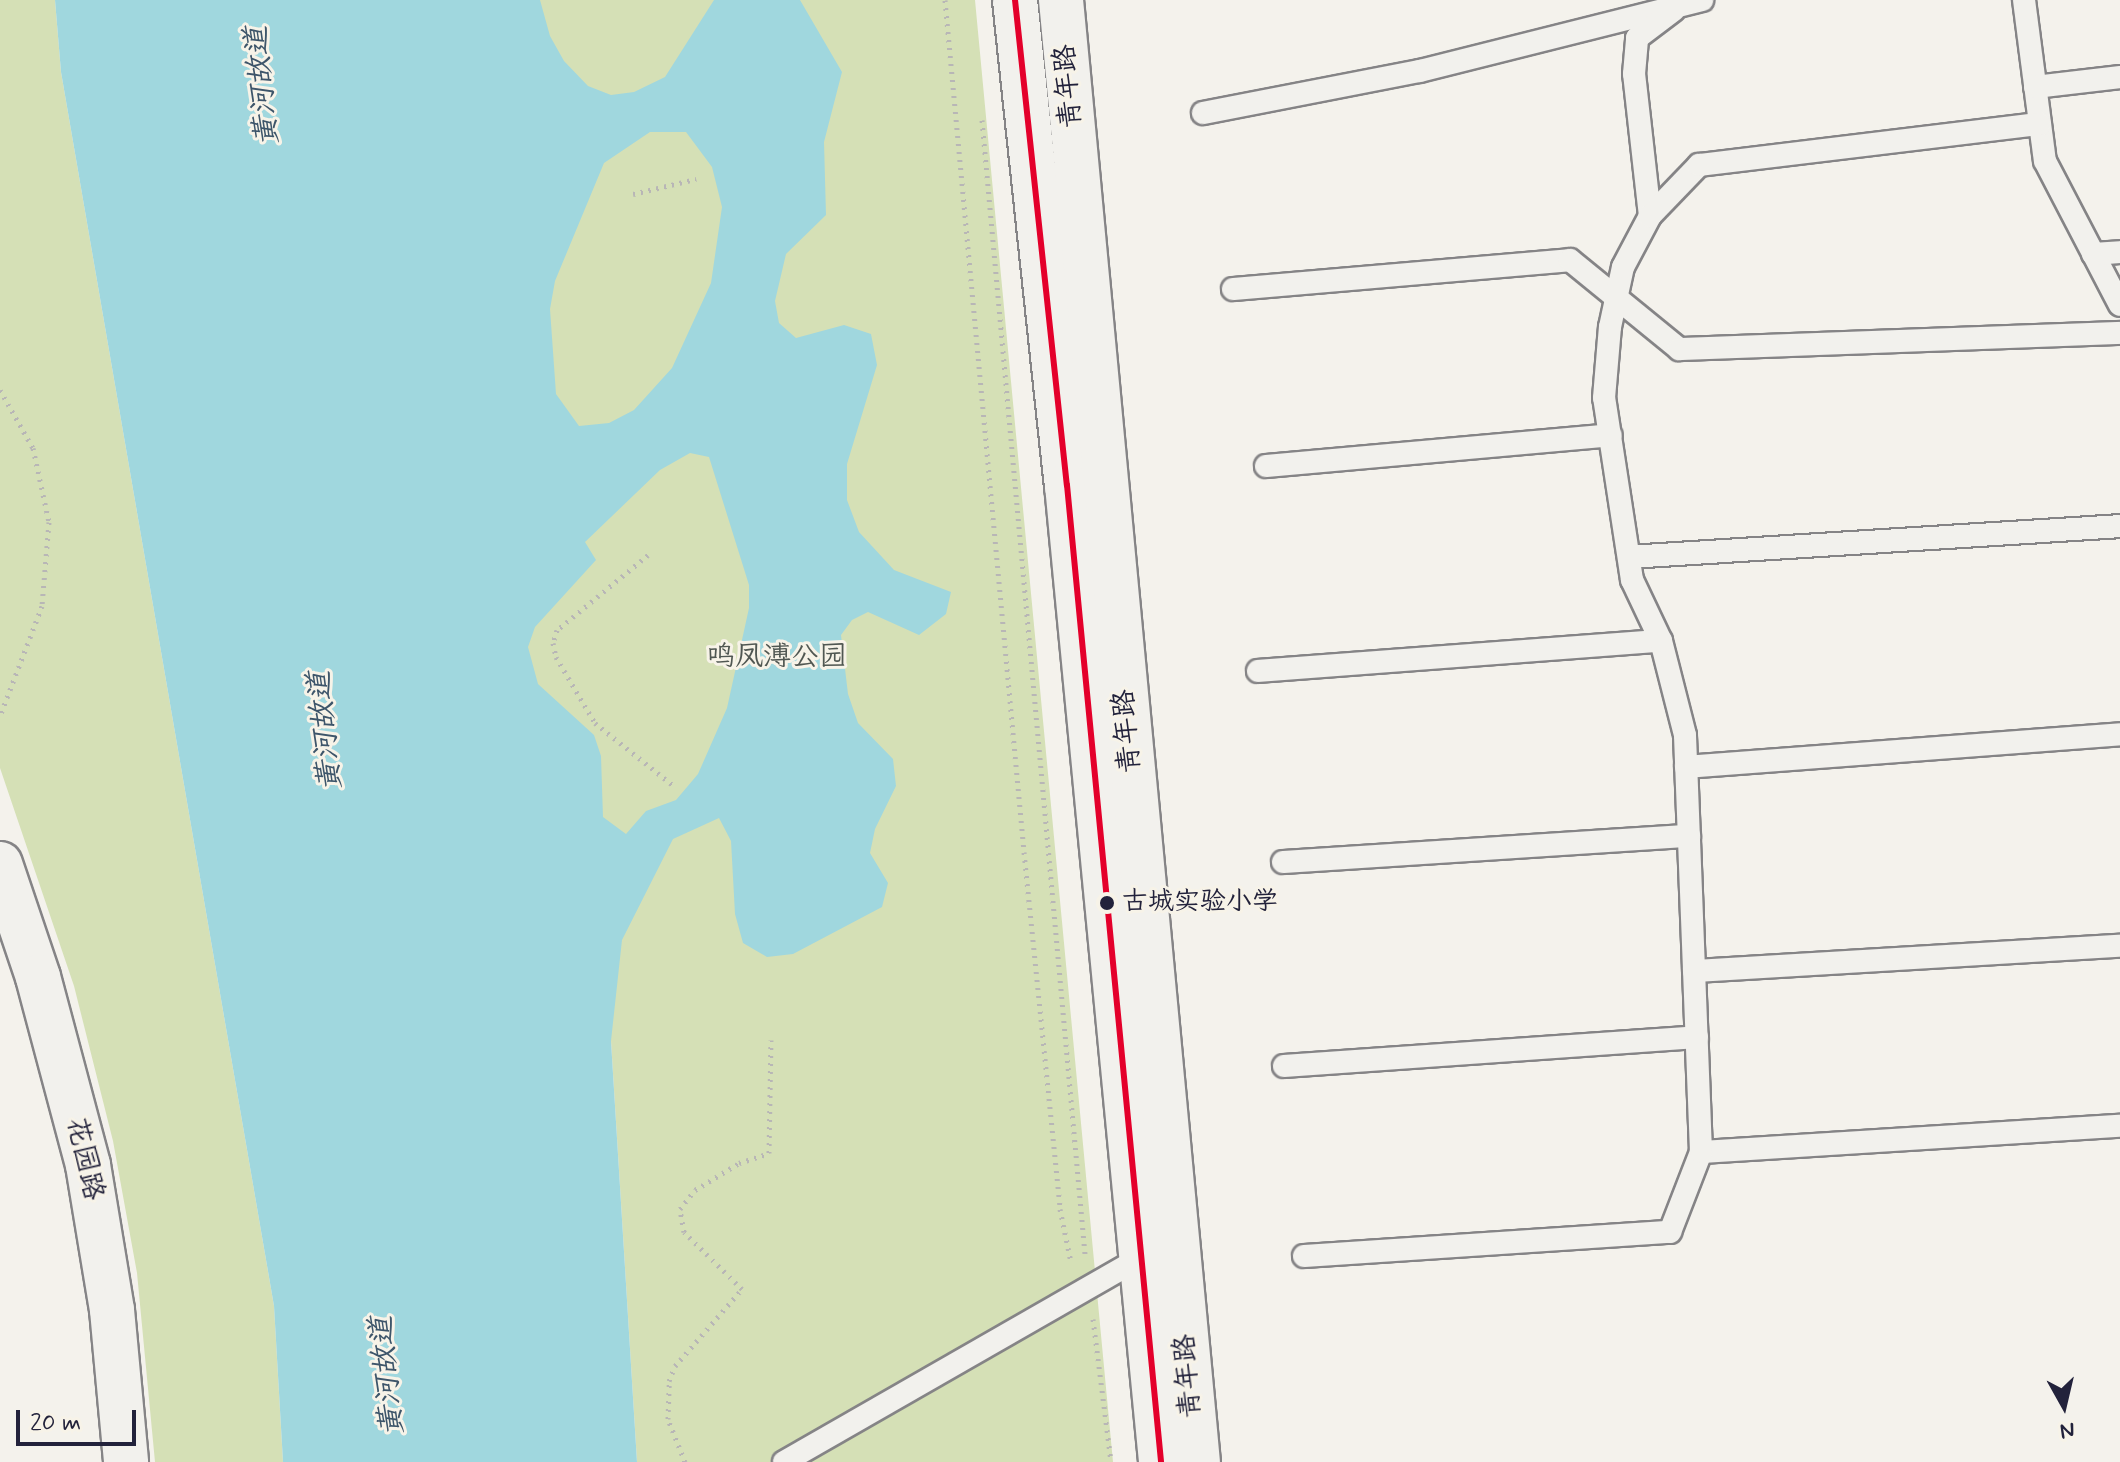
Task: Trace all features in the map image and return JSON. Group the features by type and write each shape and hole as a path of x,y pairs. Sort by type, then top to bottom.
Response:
{"street":[{"name":"青年路","path":"1015,0 1067,485 1139,1259 1161,1462"},
{"name":"青年路","path":"1061,0 1198,1462"},
{"name":"花园路","path":"0,864 38,977 88,1165 112,1310 126,1462"}],"lane":[{"path":"2024,0 2045,161 2120,305"},
{"path":"1203,113 1420,71 1694,1"},
{"path":"1650,216 1634,74 1637,38 1694,1"},
{"path":"2035,87 2120,77"},
{"path":"1304,1256 1670,1232 1701,1152 1685,735 1661,641 1632,580 1604,398 1623,267 1650,216 1699,165 2040,124"},
{"path":"2093,254 2120,252"},
{"path":"1233,289 1570,260 1617,294 1679,349 2120,333"},
{"path":"1266,466 1611,435"},
{"path":"1629,557 2120,526"},
{"path":"1258,671 1661,641"},
{"path":"1686,767 2120,734"},
{"path":"1283,862 1689,836"},
{"path":"1694,971 2120,946"},
{"path":"1284,1066 1697,1037"},
{"path":"1701,1152 2120,1126"},
{"path":"784,1462 1139,1259"}],"path":[{"path":"945,0 1060,1209 1083,1291"},
{"path":"980,106 1083,1291 1111,1462"},
{"path":"633,194 696,179"},
{"path":"0,390 33,448 49,522 42,606 0,716"},
{"path":"648,555 557,630 553,643 556,657 595,723 674,786"},
{"path":"685,1462 668,1419 669,1381 675,1366 742,1289 684,1232 680,1209 695,1190 739,1163 769,1153 771,1040"}],"green space":[{"path":"0,0 55,0 61,72 274,1306 283,1462 155,1462 137,1273 113,1141 74,986 0,768"},
{"name":"鸣凤溥公园","path":"495,0 975,0 1113,1462 637,1462 611,1041 509,656"}],"water":[{"name":"黄河故道","path":"55,0 540,0 550,36 564,61 588,86 611,95 634,92 665,77 714,0 800,0 842,72 824,142 826,215 786,254 775,301 779,323 796,338 844,325 871,334 877,365 847,464 847,500 859,532 894,570 951,592 946,614 919,635 868,612 852,620 841,635 848,694 858,723 893,759 896,786 875,829 870,853 888,883 882,907 793,954 767,957 743,943 735,914 731,841 719,818 673,839 622,940 611,1041 637,1462 283,1462 274,1306 61,72","holes":["650,132 686,132 712,167 722,207 711,283 672,368 634,410 609,423 579,426 556,394 550,309 555,281 604,163","690,453 709,457 749,585 749,608 727,708 698,774 676,800 646,811 626,834 603,817 601,756 594,735 538,684 528,647 535,627 596,560 585,542 660,470"]}],"transit line":[{"path":"1015,0 1067,485 1161,1462"}],"place":[{"name":"古城实验小学","path":"1107,903"}]}
